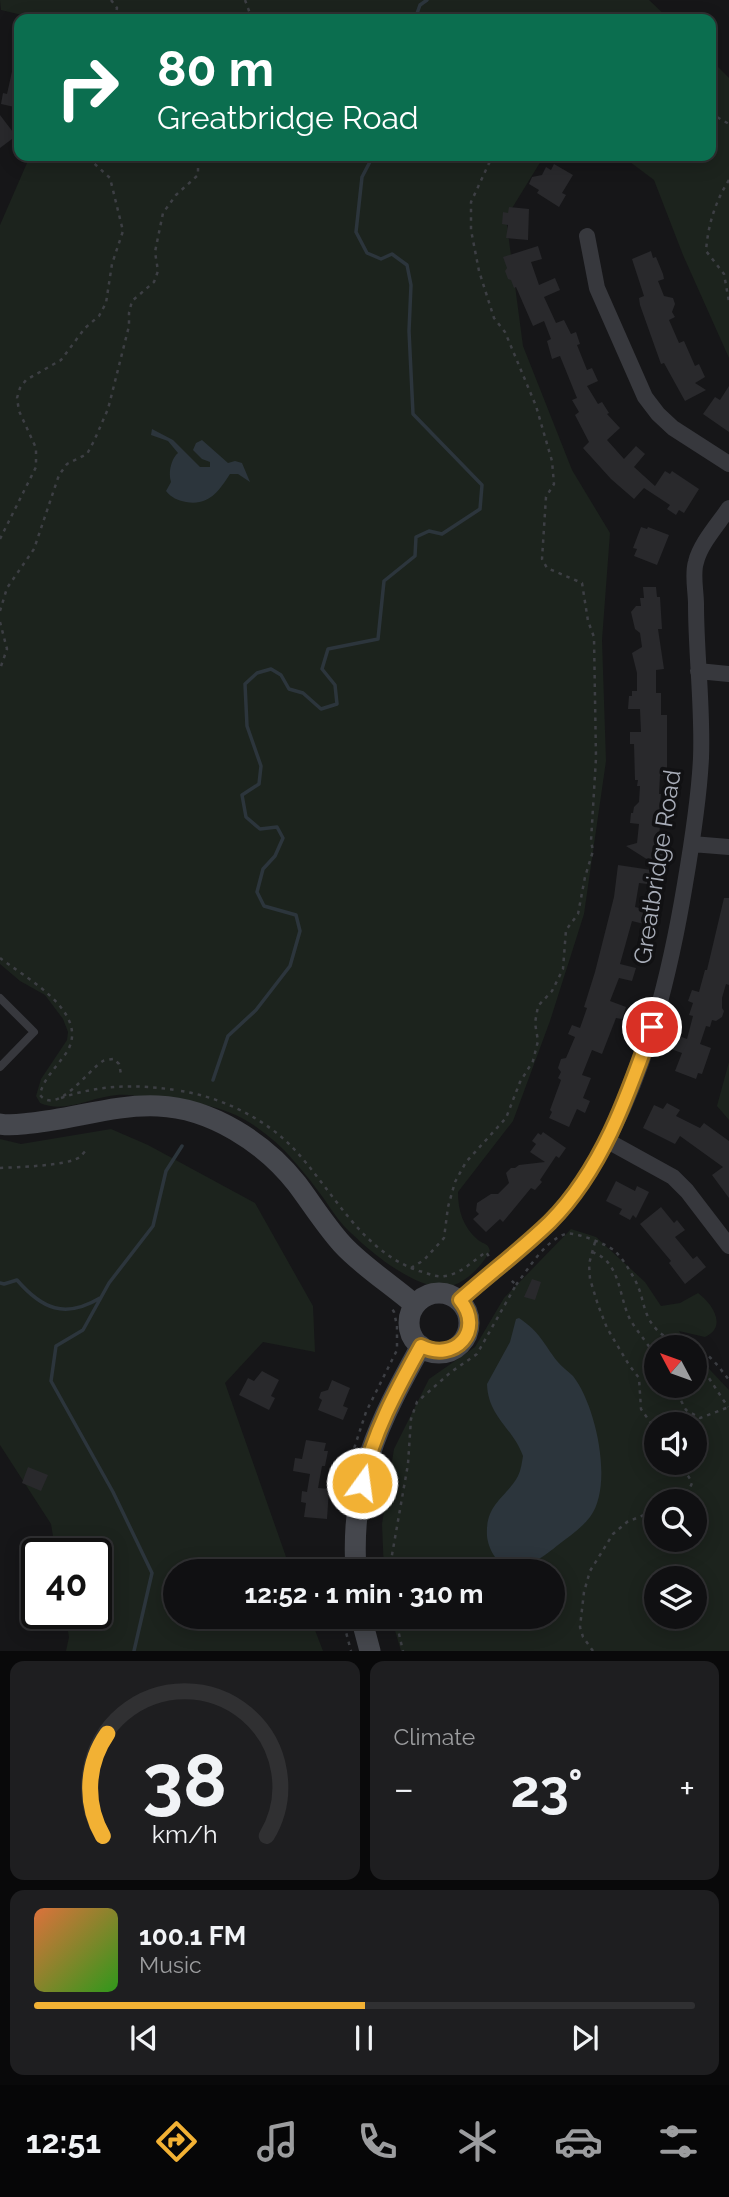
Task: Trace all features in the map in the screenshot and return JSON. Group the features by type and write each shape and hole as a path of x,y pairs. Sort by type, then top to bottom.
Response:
{"street":[{"path":"587,236 597,288 645,397 673,428 729,464"},
{"name":"Greatbridge Road","path":"460,1300 551,1221 586,1177 607,1140 634,1077 660,1002 676,939 692,844 701,757 695,562 729,508"},
{"path":"698,671 729,674"},
{"path":"692,844 729,847"},
{"path":"0,1124 52,1121 133,1105 184,1108 229,1127 261,1147 279,1163 344,1246 415,1305"},
{"path":"607,1140 673,1177 729,1246"},
{"path":"433,1293 451,1295 460,1300 468,1314 469,1324 467,1335 460,1345 451,1350 436,1352 421,1346 415,1340 409,1323 415,1305 423,1297 433,1293"},
{"path":"355,1559 356,1512 369,1452 387,1407 421,1346"},
{"path":"364,1629 370,1651"}],"lane":[{"path":"0,998 34,1032 0,1067"}],"path":[{"path":"0,540 36,467 36,448 19,411 17,398 20,388 26,380 61,359 85,328 99,316 106,303 112,264 123,231 110,178 91,161"},
{"path":"0,611 7,588 34,549 59,475 67,464 87,454 103,420 120,362 132,301 154,282 158,271 155,252 163,213 176,195 198,174 198,161"},
{"path":"411,1268 424,1260 444,1238 455,1182 466,1162 506,1118 520,1082 533,1061 538,1041 535,1023 538,1006 560,978 566,930 578,914 593,851 591,841 596,758 594,636 588,621 582,583 547,568 542,559 546,497 554,484 552,461 536,406 505,332 494,318 489,305 471,230 471,202 490,161"},
{"path":"729,180 713,210 706,251 723,274 729,302"},
{"path":"0,622 7,649 0,669"},
{"path":"0,958 51,996 71,1025 73,1035 69,1048 41,1087 40,1096 43,1100 51,1102 61,1098 104,1061 114,1059 119,1064 121,1074"},
{"path":"0,1168 73,1160 88,1148"},
{"path":"516,1285 541,1253 567,1233 582,1236 614,1251 638,1285 646,1313 659,1331 666,1335"},
{"path":"595,1242 589,1264 590,1279 607,1328 628,1365 639,1378 641,1409 644,1413"},
{"path":"592,1252 602,1255 613,1268 623,1304 644,1340"},
{"path":"348,1468 362,1421 397,1350 394,1312 387,1302"},
{"path":"707,1355 729,1380"},
{"path":"680,1398 686,1410 700,1418 728,1407 707,1375"},
{"path":"593,1651 583,1637 580,1627 584,1592 590,1571 613,1534 626,1522 644,1515"},
{"path":"345,1629 351,1651"},
{"path":"398,1629 403,1651"}],"shaded area":[{"path":"0,0 649,0 664,14 18,14 1,10"},
{"path":"716,65 729,78 729,358 683,255 654,180 629,161 716,161"},
{"path":"28,161 541,161 506,218 523,346 572,470 610,533 602,640 606,761 584,914 550,1021 513,1121 458,1192 460,1212 465,1224 490,1251 472,1274 459,1283 446,1287 419,1282 376,1255 343,1225 284,1150 236,1115 199,1104 149,1097 107,1096 59,1107 40,1103 36,1096 41,1079 67,1040 68,1032 63,1019 45,995 20,981 0,964 0,225"},
{"path":"152,429 173,440 200,467 210,467 210,462 202,459 193,450 196,443 202,440 228,463 242,463 250,482 238,474 230,474 212,496 201,502 186,502 175,498 166,491 171,482 172,462 178,453 168,441 151,435"},
{"path":"729,1062 729,1120 717,1106"},
{"path":"111,1129 148,1145 255,1203 313,1306 315,1352 263,1342 225,1383 287,1559 163,1559 163,1629 315,1629 323,1651 66,1651 68,1629 112,1629 112,1538 53,1538 51,1524 0,1445 0,1139 21,1144"},
{"path":"571,1229 596,1237 645,1282 661,1306 680,1303 698,1293 708,1303 717,1321 712,1333 707,1336 679,1331 682,1335 644,1335 644,1398 707,1398 707,1367 729,1390 729,1651 401,1651 395,1629 565,1629 565,1559 383,1559 382,1524 394,1449 429,1379 475,1347 504,1298"},
{"path":"519,1318 537,1333 581,1389 595,1425 601,1466 601,1486 590,1517 579,1529 539,1559 497,1559 491,1551 487,1536 489,1516 518,1476 523,1456 496,1414 488,1395 487,1384 510,1342 516,1319"}],"building":[{"path":"14,62 14,107 1,104 3,93 7,94"},
{"path":"0,115 14,133 14,138 0,148"},
{"path":"554,164 573,175 562,193 566,195 559,207 537,193 539,190 529,184 532,177 542,175 546,167 551,170"},
{"path":"509,207 529,209 528,240 506,238 508,225 502,224 503,212 508,213"},
{"path":"538,246 542,259 531,262 539,285 555,278 560,290 544,297 556,323 564,320 571,334 576,332 580,344 577,345 587,370 592,368 598,381 587,386 598,404 602,402 609,413 607,414 620,428 607,440 624,459 636,446 645,454 634,467 655,486 665,471 670,474 672,471 699,489 684,513 679,510 676,515 667,509 670,505 644,488 634,499 611,479 583,448 589,442 575,415 579,412 572,400 577,398 560,356 552,359 547,341 551,339 544,321 533,326 516,287 514,288 505,271 507,268 503,257"},
{"path":"651,251 663,274 664,279 658,281 664,296 673,298 675,304 672,312 675,317 669,320 679,343 684,341 695,366 699,364 705,377 695,383 706,390 685,401 664,363 661,364 640,305 639,298 644,296 632,259"},
{"path":"729,386 729,432 703,414 715,397 720,400"},
{"path":"641,527 669,535 657,565 634,556 637,549 633,548"},
{"path":"643,587 656,587 657,597 660,597 662,629 658,629 664,669 656,670 656,693 661,693 661,715 667,715 667,772 664,772 664,776 660,775 659,794 659,814 665,815 664,827 660,826 657,854 663,854 662,864 656,865 626,846 637,843 639,824 630,823 631,813 639,802 640,786 637,786 638,780 635,780 634,744 630,744 630,732 641,732 640,709 628,709 629,696 632,696 632,691 637,691 637,673 632,653 642,647 640,633 635,629 631,612 636,606 641,606 640,598 644,598"},
{"path":"618,865 658,871 656,885 639,883 635,907 651,911 648,925 632,921 620,964 636,968 632,981 619,978 610,1001 626,1007 622,1019 616,1018 602,1054 592,1050 582,1075 591,1078 583,1098 590,1101 585,1113 577,1109 569,1127 549,1118 552,1112 550,1110 561,1080 558,1078 561,1072 558,1068 561,1059 566,1058 575,1037 568,1034 572,1025 580,1028 587,1008 584,1007 614,897"},
{"path":"724,898 729,898 729,985 726,984 722,998 722,1017 716,1021 712,1020 710,1027 706,1026 700,1044 711,1048 702,1074 698,1073 696,1079 675,1071 682,1053 671,1049 676,1035 687,1039 693,1016 689,1015 693,1003 688,1001 692,990 699,992 707,970"},
{"path":"667,1103 680,1110 676,1116 700,1128 704,1123 729,1141 729,1198 712,1175 723,1167 680,1136 675,1144 643,1128 654,1105 663,1109"},
{"path":"543,1132 566,1148 559,1158 556,1156 535,1190 531,1188 503,1222 500,1219 486,1232 473,1219 479,1214 476,1211 477,1203 491,1194 498,1194 509,1183 506,1173 511,1168 545,1162 530,1152 536,1144 532,1141 538,1133 541,1135"},
{"path":"616,1181 635,1191 637,1186 649,1192 636,1218 633,1215 630,1220 619,1214 622,1209 606,1201"},
{"path":"661,1207 674,1223 677,1220 685,1230 675,1237 693,1259 697,1256 706,1267 685,1284 669,1263 671,1261 640,1224"},
{"path":"532,1279 541,1282 535,1300 524,1297"},
{"path":"262,1371 279,1380 271,1396 275,1398 269,1410 239,1395 248,1378 254,1381"},
{"path":"332,1380 350,1388 343,1406 348,1408 343,1420 318,1410 322,1400 319,1398 321,1392 328,1390"},
{"path":"306,1440 326,1443 324,1451 328,1451 318,1488 329,1489 327,1519 304,1517 306,1503 301,1502 302,1491 307,1492 310,1474 293,1471 295,1458 302,1459"},
{"path":"28,1467 48,1475 41,1491 22,1483"}],"waterway":[{"path":"417,14 420,5 427,0"},
{"path":"213,1080 228,1036 256,1010 290,966 300,931 296,915 264,906 257,892 263,869 275,856 283,838 277,827 260,829 246,817 242,795 259,784 261,766 247,726 245,684 257,673 271,669 281,675 289,689 303,693 321,709 337,704 335,685 322,669 328,649 378,639 384,581 415,556 416,537 429,531 442,534 480,509 482,485 413,414 409,331 411,285 407,265 392,254 381,259 367,253 356,232 362,177 370,161"},
{"path":"134,1651 152,1573 113,1492 51,1381 56,1346 83,1330 109,1283 153,1226 166,1171 182,1146"},
{"path":"0,1283 17,1280 36,1298 55,1308 76,1308 100,1298"}],"route":[{"path":"362,1483 369,1452 387,1407 421,1346 436,1352 451,1350 460,1345 467,1335 469,1324 468,1314 460,1300 551,1221 586,1177 613,1127 652,1027"}]}
